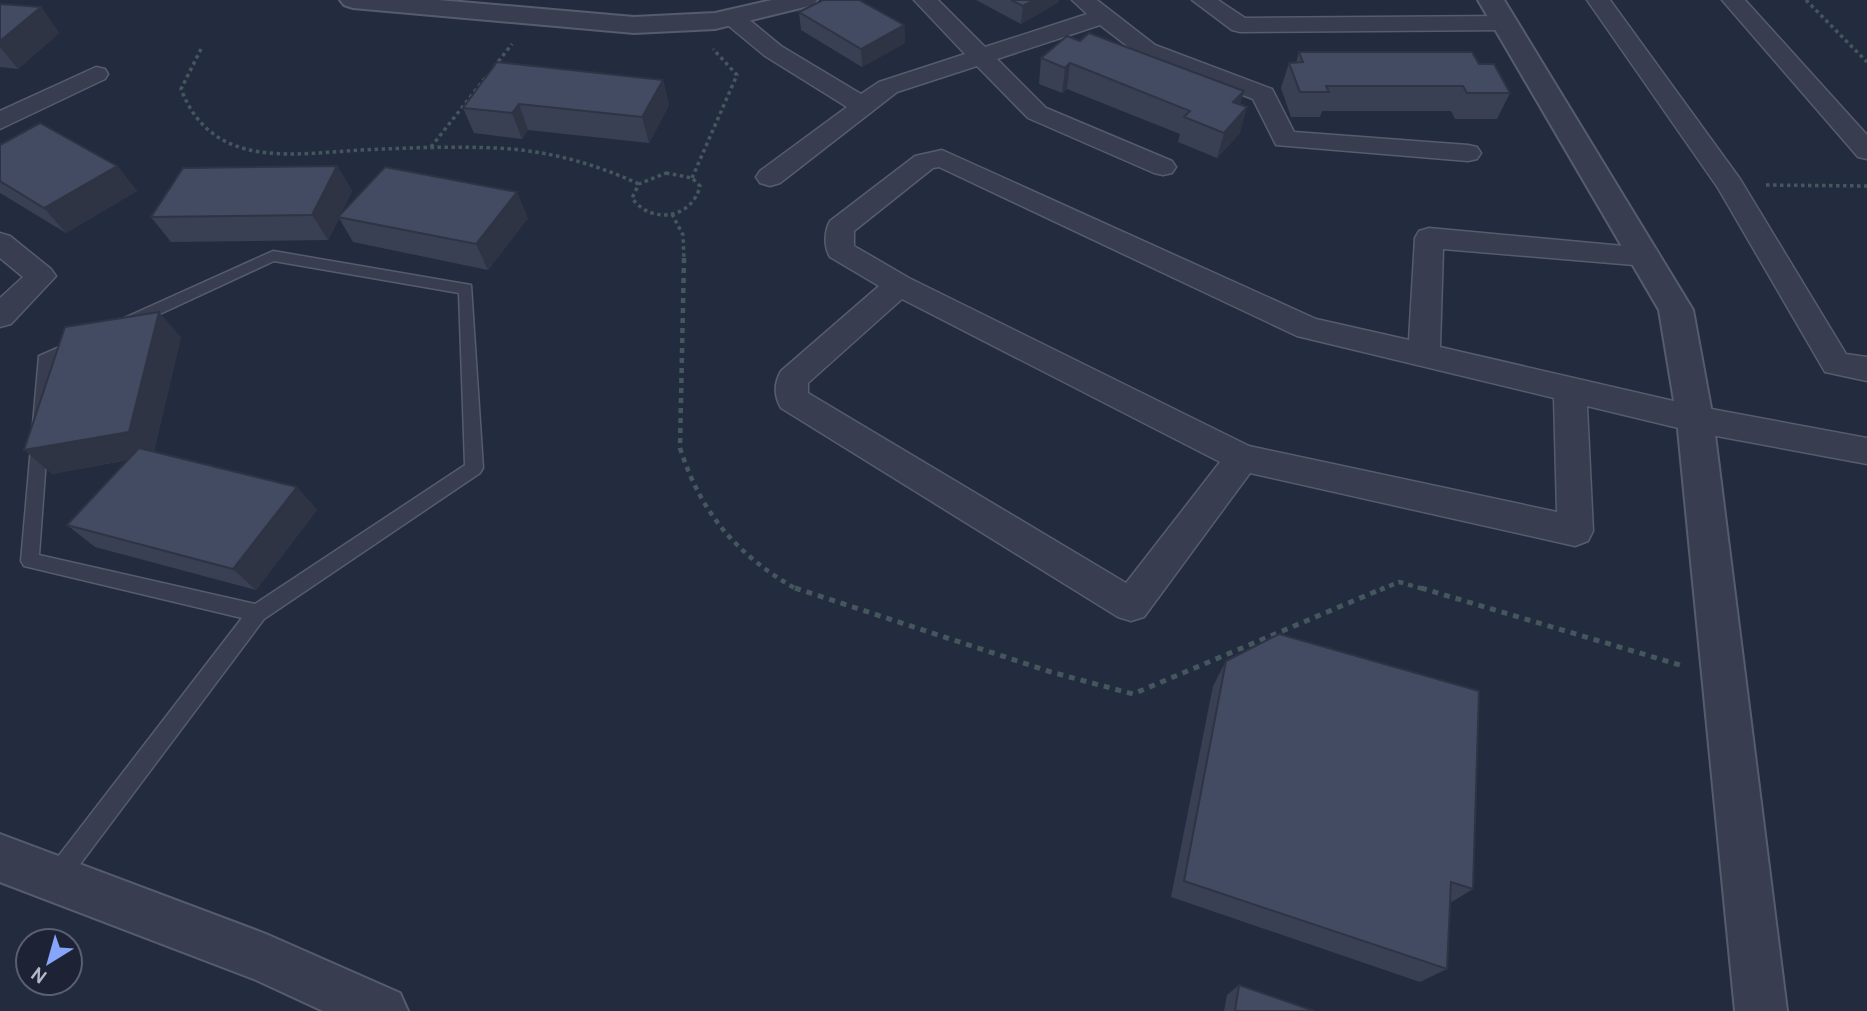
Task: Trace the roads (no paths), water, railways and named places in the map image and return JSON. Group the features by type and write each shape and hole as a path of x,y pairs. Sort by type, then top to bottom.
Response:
{"street":[{"path":"353,0 405,2 634,26 688,22 804,0"},
{"path":"925,0 1037,113 1163,167"},
{"path":"1083,0 1147,50 1263,94 1285,139 1468,153"},
{"path":"1203,0 1240,25 1401,24 1498,12 1676,310 1695,419 1761,1011"},
{"path":"1389,0 1401,24"},
{"path":"1598,0 1730,185 1836,363 1867,369"},
{"path":"1733,0 1867,151"},
{"path":"742,10 773,51 862,104"},
{"path":"770,177 855,115 862,104 888,88 1104,16"},
{"path":"0,121 96,74"},
{"path":"1570,390 1575,531 1242,458 899,285 840,250 840,228 924,162 942,158 1308,328 1695,419 1867,451"},
{"path":"1424,356 1429,239 1646,256"},
{"path":"0,243 41,276 0,316"},
{"path":"899,285 792,379 792,399 1131,605 1242,458"},
{"path":"0,858 266,959 382,1011"}],"lane":[{"path":"55,879 257,613 474,468 466,289 273,256 45,360 30,561 257,613"}]}
